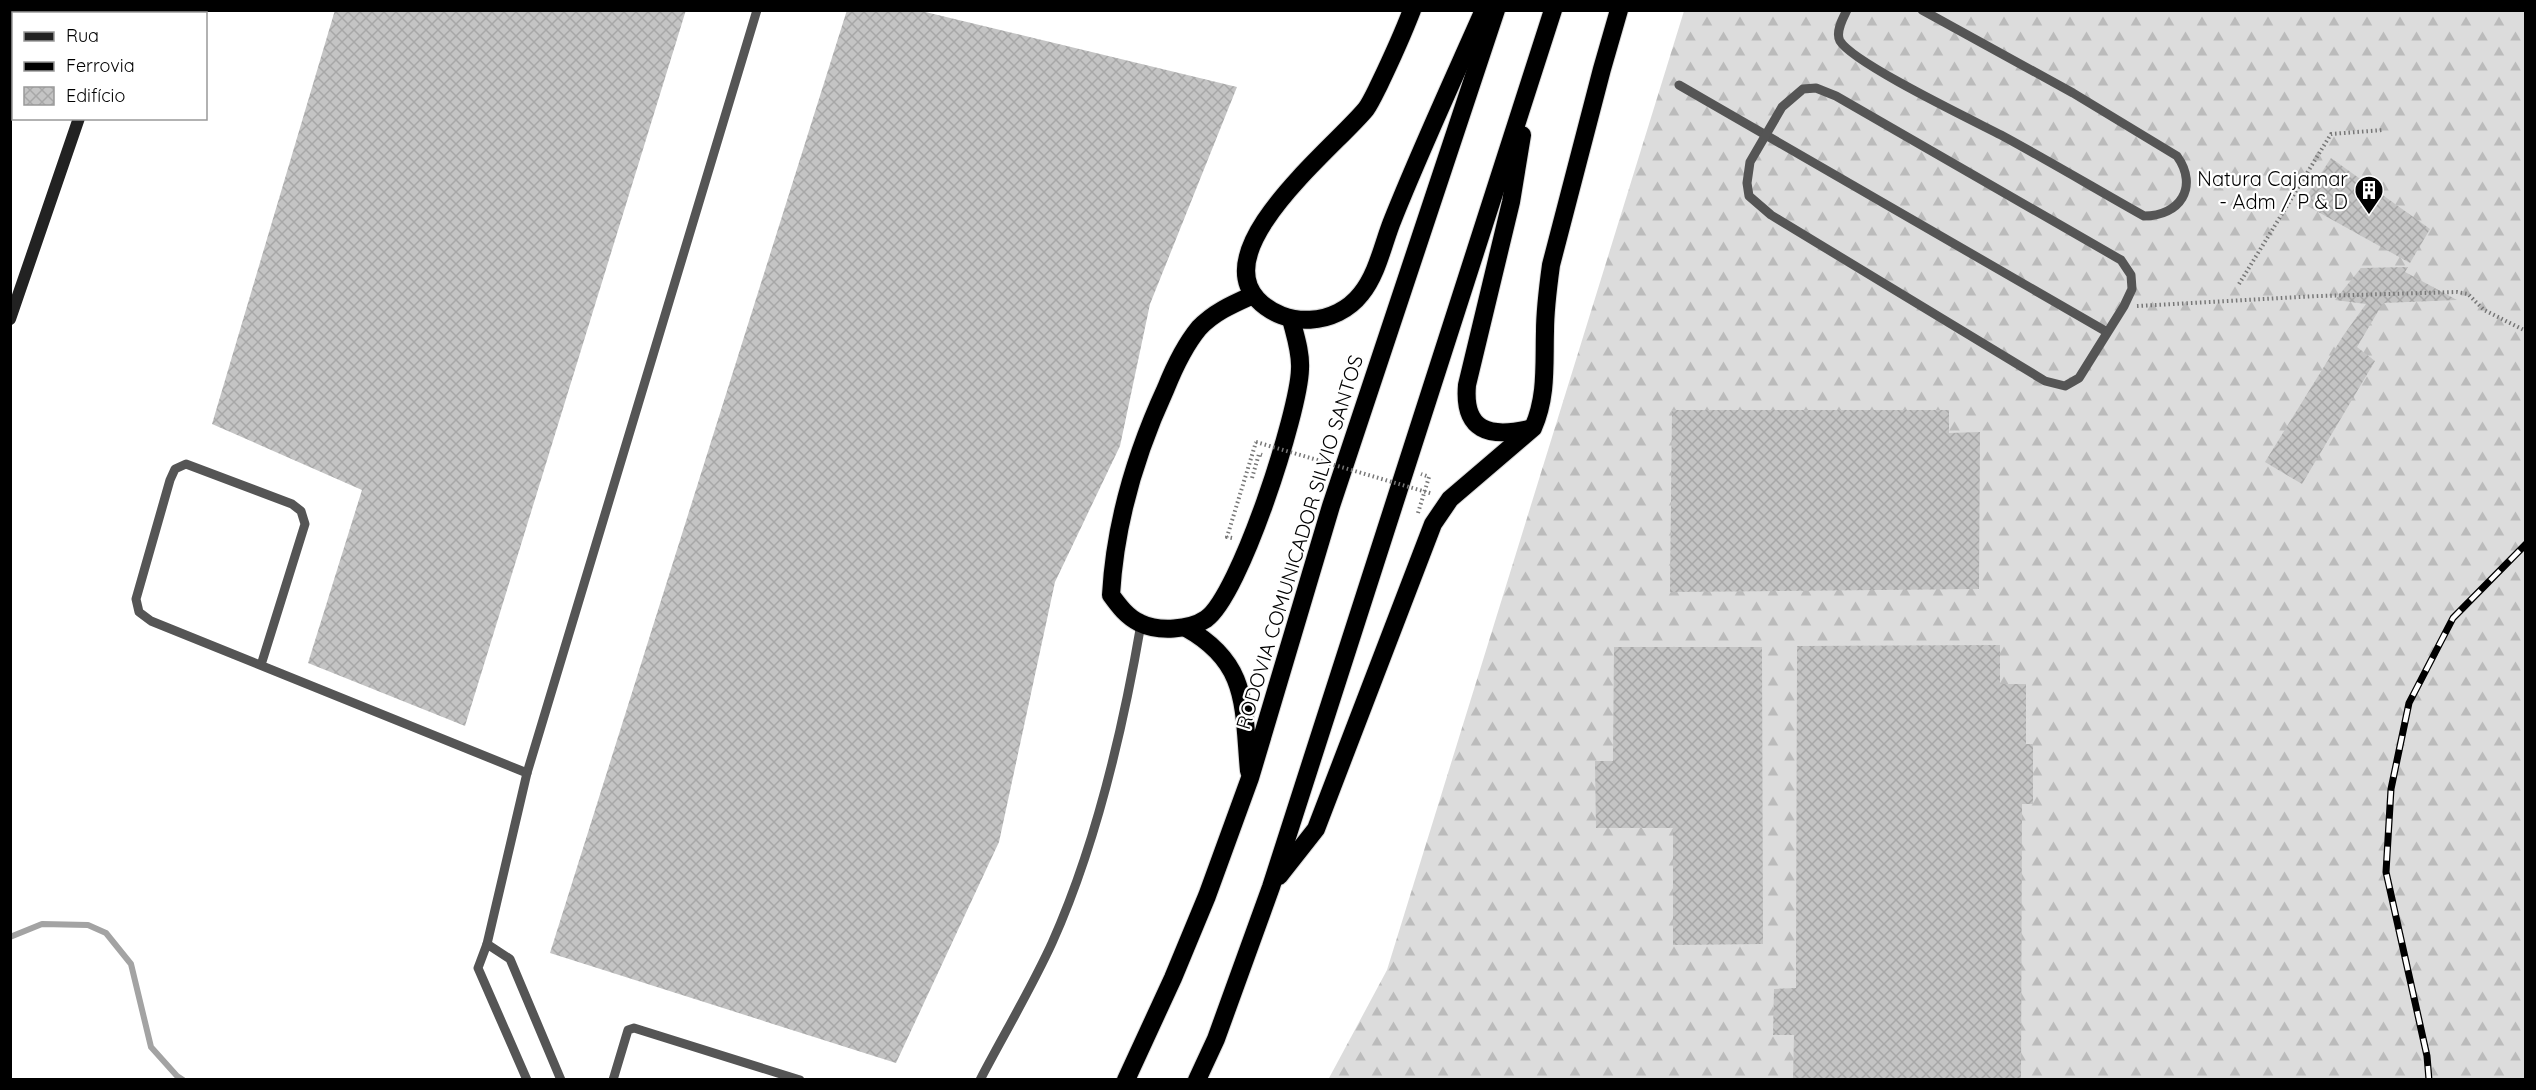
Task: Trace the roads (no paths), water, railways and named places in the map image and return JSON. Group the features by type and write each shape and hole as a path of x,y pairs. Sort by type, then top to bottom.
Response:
{"highway":[{"path":"1412,10 1398,48 1367,108 1278,202 1253,240 1247,259 1246,280 1253,295 1270,310 1291,319 1319,319 1341,312 1361,295 1373,274 1393,220 1484,10"},
{"name":"RODOVIA COMUNICADOR SILVIO SANTOS","path":"1126,1080 1198,917 1250,778 1331,506 1496,10"},
{"path":"1197,1080 1216,1039 1271,887 1553,10"},
{"path":"1271,887 1316,829 1433,524 1450,499 1533,428 1543,402 1546,298 1551,265 1619,10"},
{"path":"1528,85 1511,202 1467,385 1466,402 1468,413 1477,425 1487,431 1508,434 1533,428"},
{"path":"1253,295 1222,309 1199,329 1176,366 1153,417 1128,494 1113,557 1111,595 1122,611 1140,624 1158,628 1186,628 1207,619 1225,595 1262,514 1297,393 1300,368 1298,345 1291,319"},
{"path":"1186,628 1218,650 1229,664 1237,682 1243,710 1250,778"}],"main road":[{"path":"10,319 77,120"}],"lane":[{"path":"526,1080 478,968 488,944 527,773 757,10"},
{"path":"1847,10 1841,21 1840,42 1862,59 2144,216 2165,214 2181,201 2186,188 2186,169 2177,156 2073,93 1922,10"},
{"path":"1679,85 2107,332"},
{"path":"1816,88 1836,96 2121,260 2131,275 2132,289 2079,378 2065,386 2053,384 1771,215 1755,202 1749,196 1747,183 1750,162 1766,136 1782,107 1803,89 1816,88"},
{"path":"261,665 304,524 301,511 292,504 186,464 175,469 170,480 136,599 139,612 151,621 527,773"},
{"path":"980,1080 1052,943 1090,843 1131,683 1140,624"},
{"path":"488,944 510,959 561,1080"},
{"path":"613,1080 624,1039 628,1030 634,1028 800,1080"}],"waterway":[{"path":"10,937 42,924 88,925 106,933 131,964 151,1047 183,1080"}],"railway":[{"path":"2429,1080 2427,1056 2386,872 2391,789 2409,703 2453,618 2526,544"}],"place":[{"name":"Natura Cajamar - Adm / P & D","path":"2369,216"}]}
